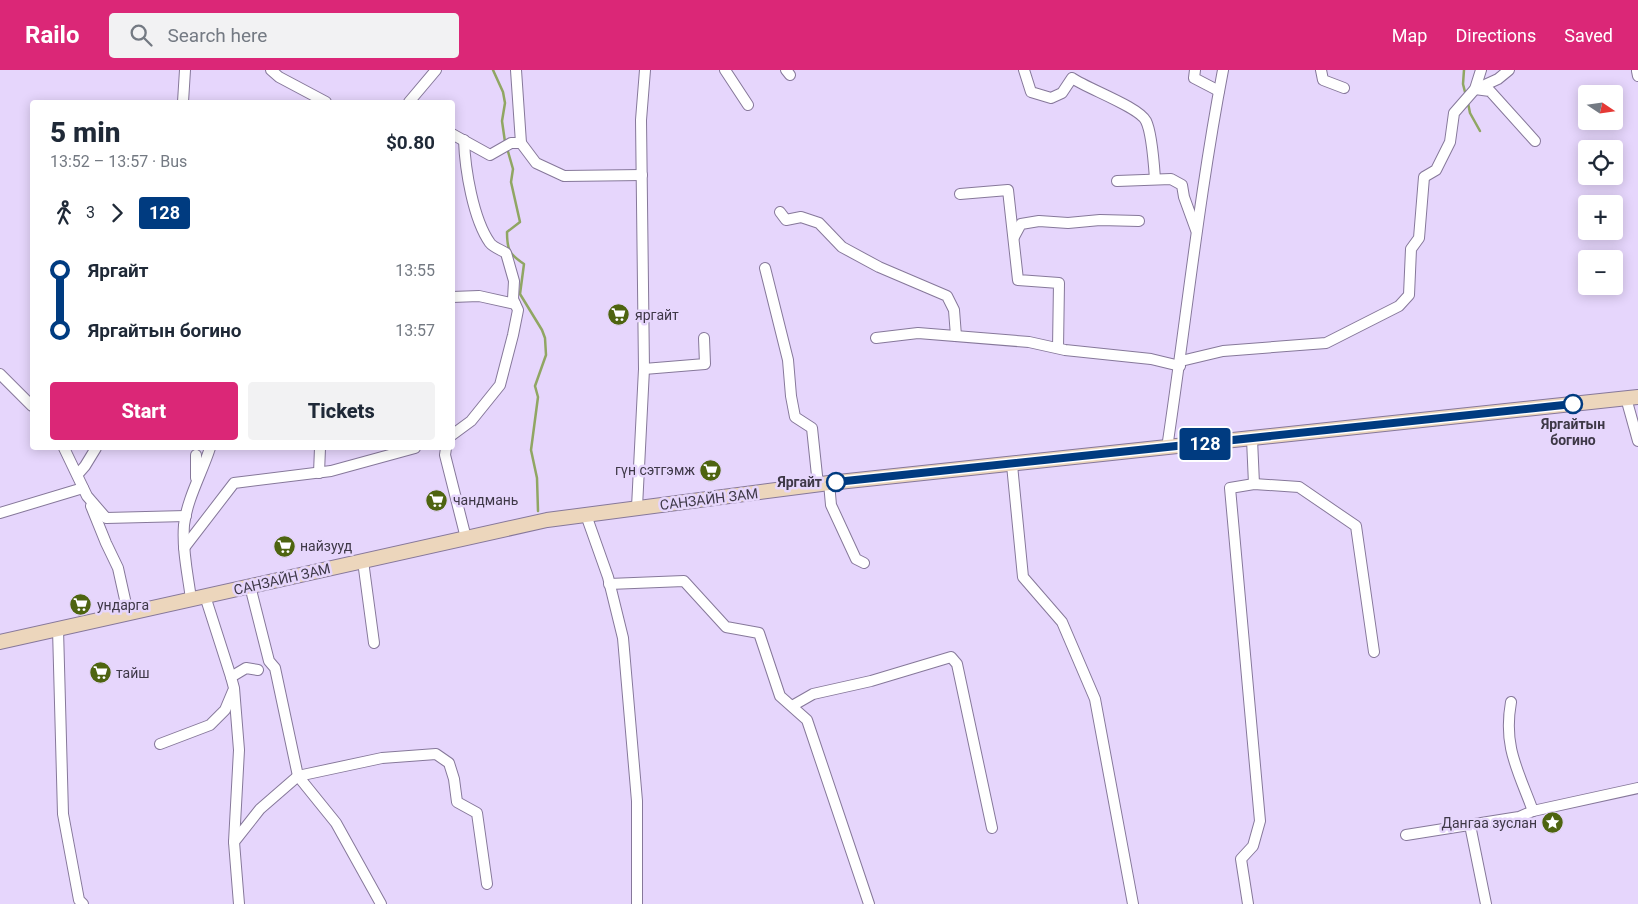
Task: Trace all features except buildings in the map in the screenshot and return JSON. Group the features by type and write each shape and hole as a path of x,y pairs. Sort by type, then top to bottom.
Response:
{"main road":[{"name":"САНЗАЙН ЗАМ","path":"0,642 533,522 823,484 1632,398"}],"street":[{"path":"183,100 185,70"},
{"path":"271,70 279,78 322,100"},
{"path":"411,100 436,70"},
{"path":"516,70 521,142 536,164 564,176 642,175"},
{"path":"638,507 644,369 641,120 645,70"},
{"path":"725,70 748,105"},
{"path":"1024,70 1031,92 1051,98 1062,93 1072,78 1084,86 1140,112 1147,122 1155,179"},
{"path":"1194,70 1194,78 1219,90"},
{"path":"1167,448 1180,363 1201,193 1223,70"},
{"path":"1320,70 1323,80 1344,88"},
{"path":"1475,90 1481,70"},
{"path":"876,338 918,333 1029,342 1058,348 1180,363 1224,351 1326,343 1399,306 1409,295 1411,248 1419,238 1424,177 1436,170 1450,142 1454,112 1475,90 1498,79 1509,70"},
{"path":"1475,90 1490,91 1535,140"},
{"path":"455,136 490,155 511,143 521,142"},
{"path":"455,433 471,421 500,385 514,335 518,310 513,299 514,281 506,253 490,244 480,221 467,168 464,140"},
{"path":"1117,181 1171,179 1182,185 1184,197 1196,232"},
{"path":"960,194 1008,190 1018,280 1059,282 1058,348"},
{"path":"780,212 786,220 801,216 819,223 842,247 879,267 947,296 954,310 956,336"},
{"path":"1014,238 1021,224 1039,221 1068,223 1100,220 1139,221"},
{"path":"765,268 788,360 795,417 812,428 823,484 831,505 856,559 864,562"},
{"path":"455,297 479,296 515,304"},
{"path":"644,369 705,364 704,338"},
{"path":"0,374 30,404"},
{"path":"1632,398 1638,441"},
{"path":"1252,439 1254,484"},
{"path":"65,450 78,474 118,568 128,613"},
{"path":"78,474 95,450"},
{"path":"209,450 186,516 184,548 198,597 234,688 238,750 234,842 239,904"},
{"path":"319,473 320,450"},
{"path":"184,548 234,483 319,473 407,450"},
{"path":"446,450 445,455 466,538"},
{"path":"194,489 196,455"},
{"path":"1012,465 1023,577 1062,622 1095,699 1133,904"},
{"path":"1248,904 1240,858 1253,846 1260,822 1230,488 1254,484 1298,487 1356,526 1374,652"},
{"path":"0,513 86,493"},
{"path":"86,493 106,518 186,516"},
{"path":"586,515 609,584 623,638 636,801 637,904"},
{"path":"363,561 374,643"},
{"path":"609,584 684,581 726,627 759,632 780,696 807,720 869,904"},
{"path":"250,586 269,661 275,668 298,776 336,823 381,904"},
{"path":"58,629 63,814 79,903"},
{"path":"792,706 813,694 870,681 951,657 957,664 992,828"},
{"path":"231,677 246,668 258,670"},
{"path":"160,744 210,725 225,710 234,688"},
{"path":"1511,702 1508,715 1509,747 1533,810"},
{"path":"234,842 260,809 298,776 382,758 436,754 449,763 454,779 457,802 477,812 486,884"},
{"path":"1406,834 1519,817 1533,810 1638,788"},
{"path":"1470,825 1486,904"}],"waterway":[{"path":"493,70 503,92 505,103 502,121 505,142"},
{"path":"1464,70 1463,84 1466,96"},
{"path":"1468,103 1470,113 1480,131"},
{"path":"507,148 513,169 511,182 520,222 507,232 508,243 512,254 524,264 520,294 545,338 546,355 535,386 538,397 531,450 537,478 538,511"}],"bus line":[{"name":"128","path":"836,482 1012,465 1573,404"}],"place":[{"name":"яргайт","path":"619,315"},
{"name":"Яргайтын богино","path":"1573,404"},
{"name":"гүн сэтгэмж","path":"711,470"},
{"name":"Яргайт","path":"836,482"},
{"name":"чандмань","path":"437,500"},
{"name":"найзууд","path":"284,546"},
{"name":"ундарга","path":"81,605"},
{"name":"тайш","path":"100,673"},
{"name":"Дангаа зуслан","path":"1553,823"}]}
